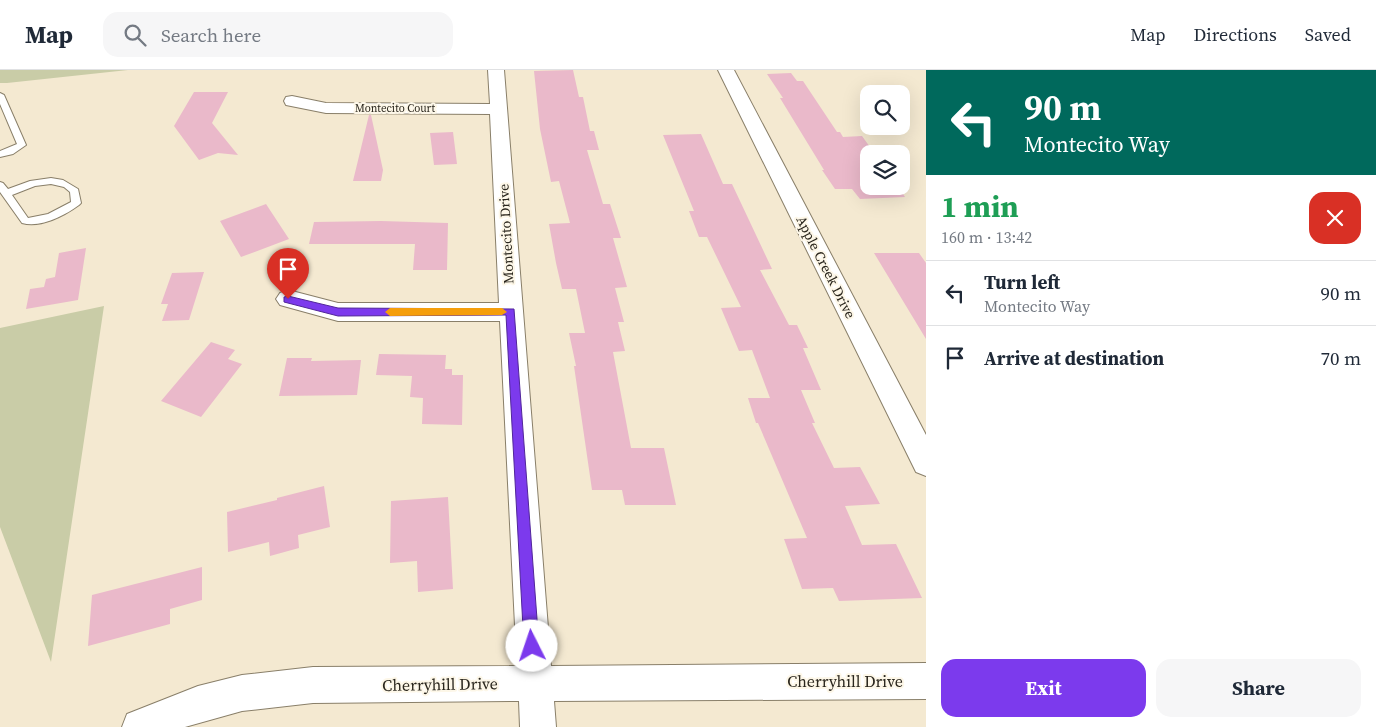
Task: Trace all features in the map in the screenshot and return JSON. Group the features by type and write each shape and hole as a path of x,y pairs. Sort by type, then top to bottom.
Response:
{"street":[{"name":"Montecito Drive","path":"496,70 538,727"},
{"name":"Apple Creek Drive","path":"726,70 926,463"},
{"name":"Montecito Court","path":"292,101 326,108 499,109"},
{"path":"288,299 338,312 510,312"},
{"name":"Cherryhill Drive","path":"140,727 198,704 242,693 313,685 926,681"}],"lane":[{"path":"0,95 22,145 19,149 0,154"},
{"path":"0,185 25,221 33,222 66,210 76,203 76,191 68,184 56,181 33,182 7,193"}],"green space":[{"path":"0,70 128,70 0,83"},
{"path":"104,306 51,662 0,527 0,328"}],"building":[{"path":"573,70 579,97 583,97 590,131 594,131 599,150 587,150 603,204 610,204 621,238 613,238 627,287 615,288 624,322 618,322 625,351 613,352 631,448 664,448 676,505 625,505 622,490 592,490 574,366 576,366 569,333 585,333 576,289 562,289 549,224 570,223 559,181 551,182 540,129 534,71"},
{"path":"791,73 797,81 803,81 837,132 840,132 843,137 862,136 868,145 860,145 860,195 904,195 905,197 860,199 852,189 835,189 780,98 783,98 767,74"},
{"path":"194,92 228,92 212,123 238,155 218,153 199,160 174,126"},
{"path":"369,115 371,115 383,170 381,181 353,181"},
{"path":"453,132 457,164 434,165 430,133"},
{"path":"701,134 723,184 732,184 772,269 760,270 789,325 797,325 808,348 803,348 821,390 801,390 815,423 812,423 834,468 860,467 880,504 845,506 862,545 896,544 922,598 839,601 833,588 802,589 784,539 807,538 758,423 756,423 748,398 770,398 752,350 739,351 721,308 741,307 707,237 699,237 689,211 694,211 663,135"},
{"path":"266,204 289,239 241,257 220,221"},
{"path":"314,222 448,223 447,270 413,270 415,244 309,244"},
{"path":"86,248 78,300 26,309 30,289 44,287 46,279 55,277 59,253"},
{"path":"874,253 919,253 926,263 926,339"},
{"path":"204,272 189,320 162,321 168,304 161,304 172,273"},
{"path":"211,342 235,350 228,359 242,364 201,417 161,401"},
{"path":"379,354 446,355 445,369 452,369 452,375 463,375 462,425 422,424 423,398 410,397 412,376 376,375"},
{"path":"287,358 312,358 311,361 361,360 357,395 279,396"},
{"path":"324,486 330,527 298,535 299,548 270,556 269,542 228,552 227,512"},
{"path":"448,497 453,589 418,592 417,561 390,563 391,501"},
{"path":"202,567 202,600 170,609 170,624 88,646 92,595"}],"slow traffic":[{"path":"390,312 502,312"}],"route":[{"path":"288,299 338,312 510,312 532,646"}]}
